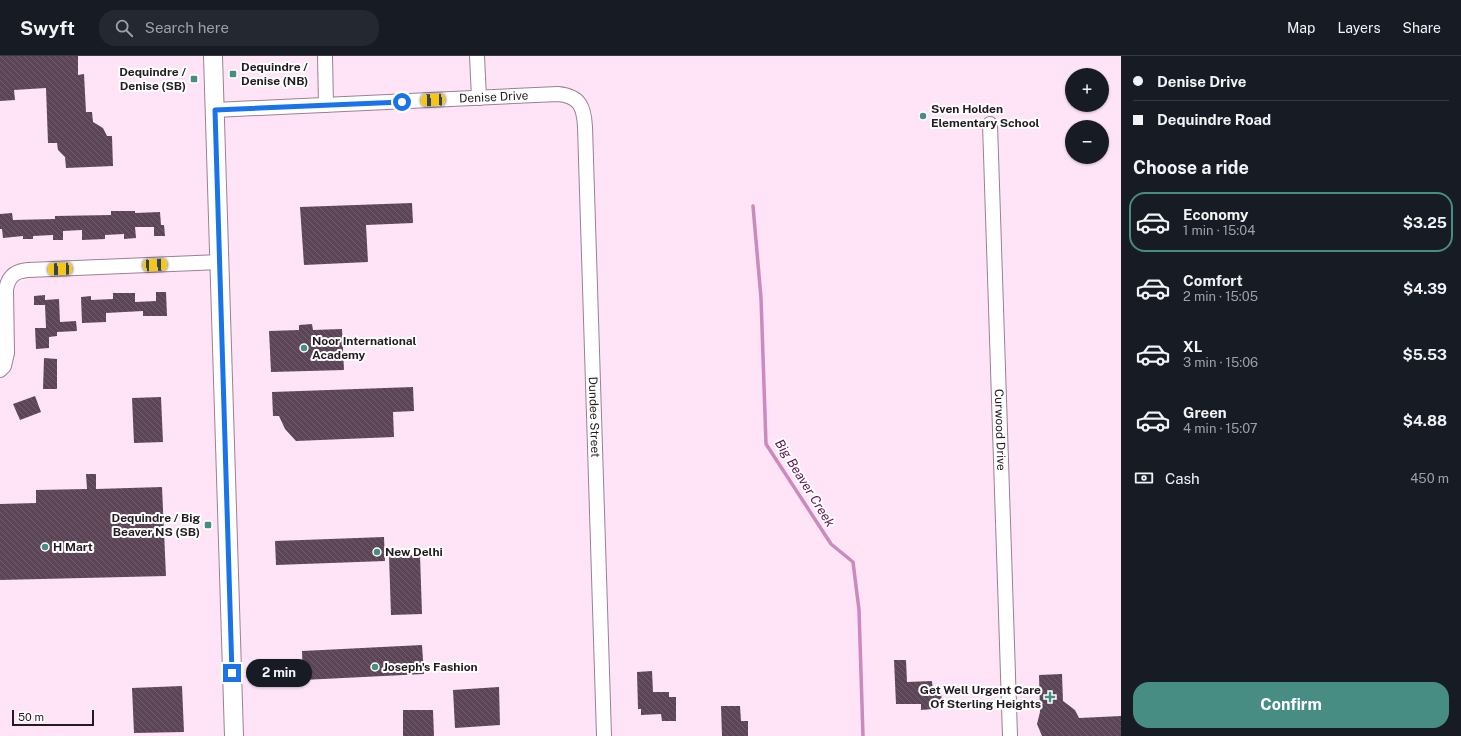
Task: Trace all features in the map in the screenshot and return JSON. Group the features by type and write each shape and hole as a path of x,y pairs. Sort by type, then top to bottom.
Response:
{"main road":[{"path":"213,56 234,736"}],"street":[{"path":"325,56 326,105"},
{"path":"477,56 479,98"},
{"name":"Denise Drive","path":"215,110 558,94 572,96 578,101"},
{"name":"Dundee Street","path":"578,101 583,110 585,127 604,736"},
{"name":"Curwood Drive","path":"990,124 1010,736"},
{"path":"0,370 4,366 7,353 7,283 10,277 18,272 28,270 220,262"}],"building":[{"path":"0,56 78,56 78,75 84,74 86,112 92,112 93,122 103,128 107,136 112,136 113,166 66,168 65,157 58,150 57,143 48,143 46,88 14,90 15,100 0,101"},
{"path":"412,203 413,223 366,225 368,262 304,265 300,207"},
{"path":"111,211 135,211 135,213 160,212 161,225 164,225 165,236 154,236 154,227 135,227 136,238 124,239 124,234 105,235 105,239 82,240 82,230 63,231 63,240 53,240 53,235 33,236 33,239 23,239 23,236 3,238 2,229 0,229 0,214 12,213 13,220 55,219 55,216 111,215"},
{"path":"156,292 166,292 167,316 143,316 143,311 106,313 106,322 82,323 81,297 91,296 91,300 113,299 113,293 135,293 135,302 156,301"},
{"path":"45,295 45,300 59,299 60,322 76,321 77,331 57,332 57,336 49,337 49,348 36,349 35,328 46,328 45,305 34,305 34,296"},
{"path":"312,324 313,330 342,329 344,370 271,372 269,331 299,330 299,325"},
{"path":"44,358 57,359 57,389 43,389"},
{"path":"413,387 414,411 393,412 394,437 296,441 285,429 279,416 273,416 272,392"},
{"path":"35,396 41,412 20,420 13,404"},
{"path":"161,397 163,442 134,443 132,398"},
{"path":"86,474 96,474 96,489 162,487 166,576 0,580 0,504 36,503 36,490 87,489"},
{"path":"384,537 385,561 276,565 275,541"},
{"path":"420,555 422,614 391,615 389,556"},
{"path":"422,645 424,674 303,680 302,651"},
{"path":"894,660 906,660 907,682 932,681 933,692 941,691 942,703 933,703 933,709 921,710 921,704 896,704"},
{"path":"652,671 653,692 669,692 669,697 676,697 676,721 662,721 661,714 641,715 641,709 638,709 637,672"},
{"path":"1062,674 1063,701 1075,710 1079,718 1121,716 1121,736 1042,736 1037,724 1040,712 1039,675"},
{"path":"182,686 184,732 134,733 132,688"},
{"path":"499,687 500,725 455,728 453,690"},
{"path":"721,706 740,706 741,721 748,721 748,736 722,736"},
{"path":"403,710 433,710 434,736 403,736"}],"waterway":[{"name":"Big Beaver Creek","path":"753,206 761,298 766,444 831,544 853,562 859,610 863,736"}],"place":[{"name":"Dequindre / Denise (NB)","path":"233,74"},
{"name":"Dequindre / Denise (SB)","path":"194,79"},
{"name":"Sven Holden Elementary School","path":"923,116"},
{"name":"Noor International Academy","path":"304,348"},
{"name":"Dequindre / Big Beaver NS (SB)","path":"208,525"},
{"name":"H Mart","path":"45,547"},
{"name":"New Delhi","path":"377,552"},
{"name":"Joseph's Fashion","path":"375,667"},
{"name":"Get Well Urgent Care Of Sterling Heights","path":"1050,697"}],"route":[{"path":"232,673 215,110 402,102"}]}
